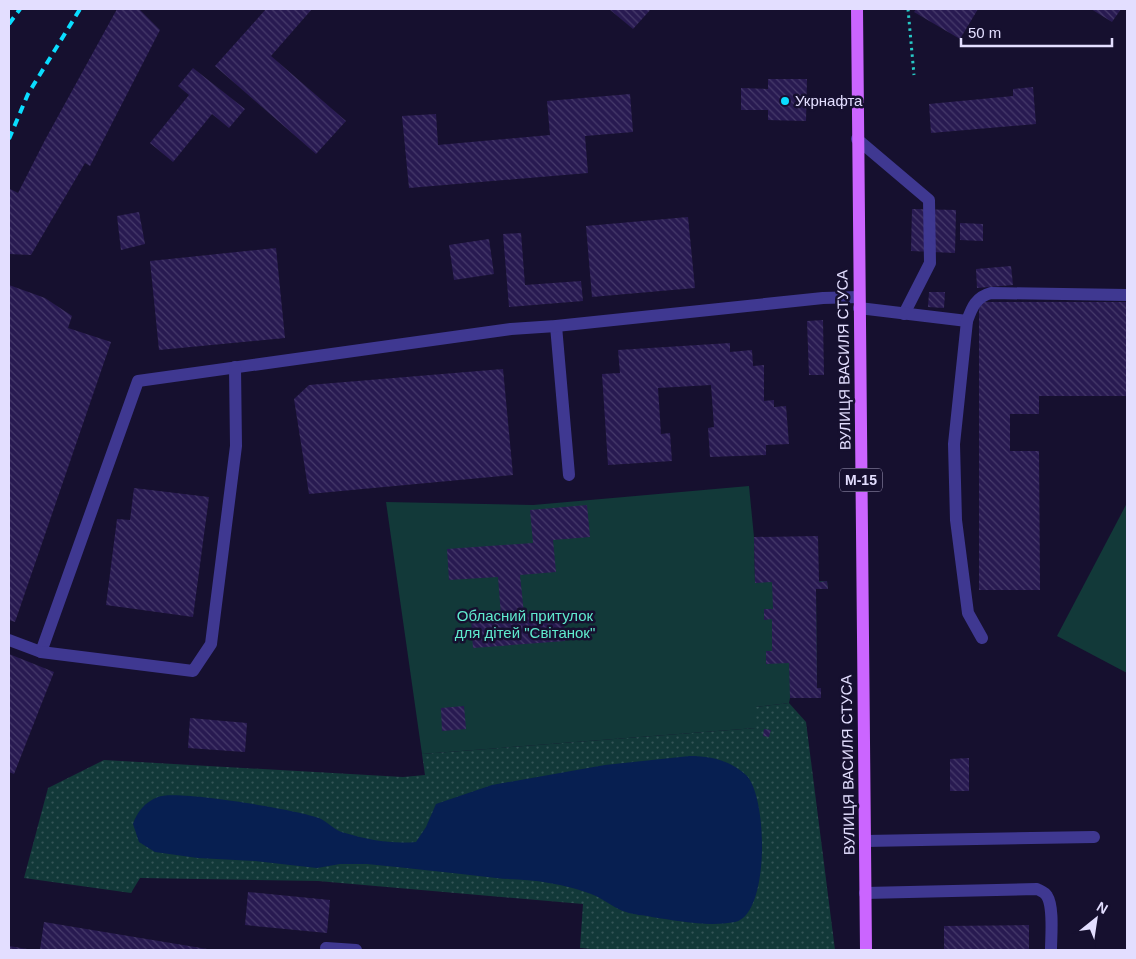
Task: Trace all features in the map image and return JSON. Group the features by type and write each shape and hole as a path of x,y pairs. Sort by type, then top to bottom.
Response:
{"main road":[{"name":"ВУЛИЦЯ ВАСИЛЯ СТУСА","path":"857,9 866,950"}],"lane":[{"path":"858,139 929,200 930,263 904,314"},
{"path":"982,638 968,613 956,520 954,444 967,321 973,306 983,295 991,294 1127,295"},
{"path":"41,652 138,381 511,329 823,298 859,302 904,314 967,321"},
{"path":"556,326 569,475"},
{"path":"9,640 41,652 193,671 211,644 236,446 236,367"},
{"path":"865,841 1094,837"},
{"path":"866,893 1037,889 1048,897 1050,905 1051,950"},
{"path":"326,948 356,950"}],"path":[{"path":"908,9 914,75"}],"green space":[{"name":"Обласний притулок для дітей \"Світанок\"","path":"749,486 754,537 755,582 827,581 828,589 816,589 817,688 821,688 821,698 790,698 789,703 756,707 756,728 422,754 386,502 533,505"},
{"path":"1127,503 1127,673 1057,636"},
{"path":"789,703 806,722 835,950 602,950 580,948 583,904 318,881 140,878 131,893 24,878 48,788 104,760 403,777 425,775 422,754 756,728 756,707"}],"water":[{"path":"690,756 727,762 746,775 753,787 761,829 762,854 760,878 755,899 746,915 735,922 694,923 632,914 585,892 536,881 367,864 340,864 317,868 255,861 198,858 155,852 139,842 133,824 142,808 153,799 169,795 188,796 307,814 319,818 341,832 371,839 388,842 416,842 426,827 436,804 492,785 605,765"}],"building":[{"path":"117,9 139,9 160,30 90,166 85,163 31,255 9,254 9,190 18,193"},
{"path":"266,9 312,9 271,56 346,121 316,154 215,66"},
{"path":"609,9 651,9 633,29"},
{"path":"916,9 978,9 960,39 914,12"},
{"path":"1091,9 1121,9 1112,22"},
{"path":"193,68 245,109 229,128 212,114 173,162 150,143 189,95 178,86"},
{"path":"768,79 807,79 806,121 768,120 768,110 741,110 741,88 768,89"},
{"path":"1033,87 1036,124 931,133 929,104 1013,96 1013,89"},
{"path":"630,94 633,132 585,136 588,173 409,188 402,116 436,114 438,145 550,135 547,101"},
{"path":"912,209 956,210 955,253 911,251"},
{"path":"139,212 145,244 121,250 117,216"},
{"path":"688,217 695,288 592,297 586,226"},
{"path":"960,223 983,224 983,241 960,240"},
{"path":"521,233 525,285 581,281 583,301 509,307 503,234"},
{"path":"489,239 494,274 454,280 449,245"},
{"path":"276,248 285,338 159,350 150,261"},
{"path":"1011,266 1013,285 977,288 976,269"},
{"path":"9,285 45,298 72,316 68,328 111,342 15,622 9,620"},
{"path":"929,292 945,292 944,308 928,307"},
{"path":"979,302 1127,302 1127,396 1039,396 1039,414 1010,414 1010,451 1039,451 1040,590 979,590"},
{"path":"823,320 824,375 809,375 807,321"},
{"path":"730,343 730,352 752,350 753,366 764,365 764,401 774,400 774,407 786,406 789,444 766,445 766,455 710,457 708,428 714,427 711,385 658,388 661,434 670,433 672,461 608,465 602,374 620,373 618,350"},
{"path":"503,369 513,475 309,494 294,399 309,385"},
{"path":"134,488 209,497 193,617 106,605 117,519 130,520"},
{"path":"587,505 590,537 553,540 556,572 520,575 524,614 562,611 565,641 473,648 471,619 501,616 498,577 449,580 447,549 533,543 530,510"},
{"path":"818,536 819,582 827,581 828,589 816,589 817,688 821,688 821,698 790,698 789,663 766,664 766,651 772,651 772,619 764,620 764,609 773,609 772,582 755,583 754,537"},
{"path":"9,654 54,672 14,774 9,772"},
{"path":"464,706 466,729 442,731 441,708"},
{"path":"190,718 247,723 245,752 188,748"},
{"path":"764,729 771,730 769,737 763,736"},
{"path":"969,758 969,791 950,791 950,759"},
{"path":"248,892 330,900 327,933 245,925"},
{"path":"44,922 207,949 40,950"},
{"path":"1029,925 1029,950 944,950 944,926"},
{"path":"9,946 27,949 27,950 9,950"}],"railway":[{"path":"9,24 20,9"},
{"path":"9,139 28,94 80,9"}],"place":[{"name":"Укрнафта","path":"785,101"}]}
